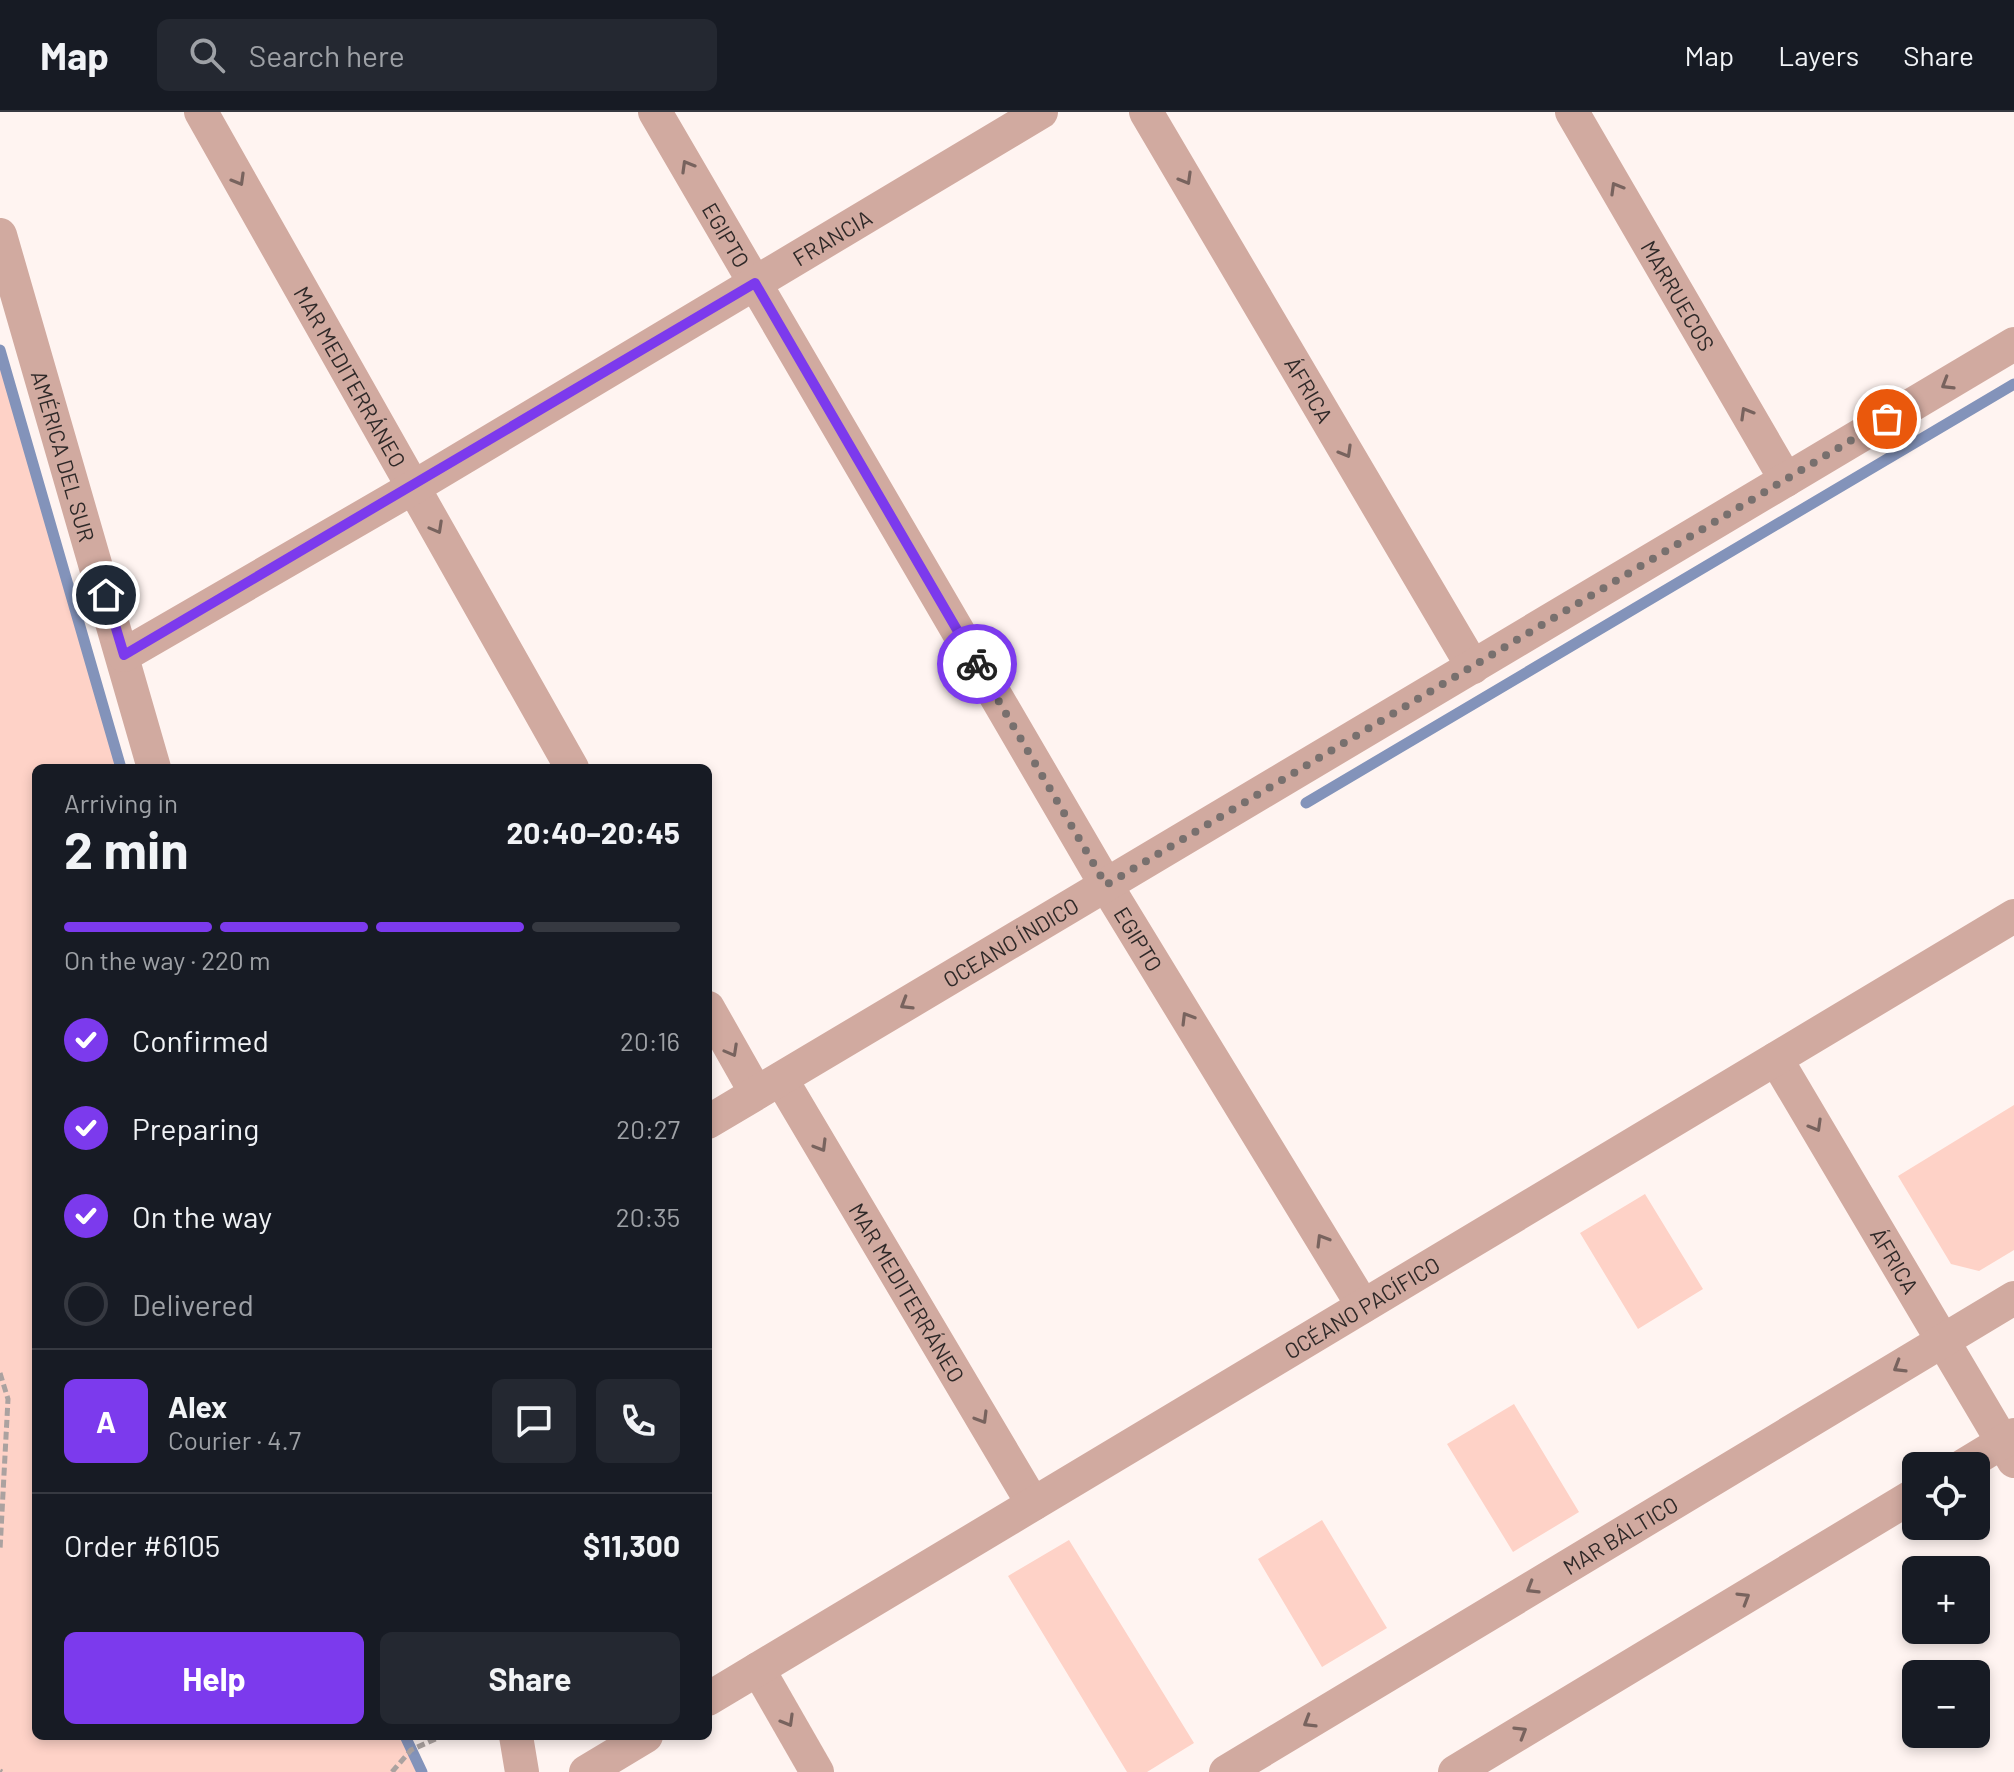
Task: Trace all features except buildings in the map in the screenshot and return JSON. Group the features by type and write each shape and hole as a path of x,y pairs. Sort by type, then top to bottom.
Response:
{"street":[{"name":"MAR MEDITERRÁNEO","path":"201,112 570,764"},
{"name":"EGIPTO","path":"655,112 1106,885 1363,1306"},
{"name":"FRANCIA","path":"124,655 414,487 1041,112"},
{"name":"ÁFRICA","path":"1146,112 1473,667"},
{"name":"MARRUECOS","path":"1572,112 1786,480"},
{"name":"AMÉRICA DEL SUR","path":"0,235 124,655 153,764"},
{"name":"OCEANO ÍNDICO","path":"712,1120 2014,344"},
{"name":"OCÉANO PACÍFICO","path":"712,1697 2014,916"},
{"name":"MAR MEDITERRÁNEO","path":"712,1013 769,1086 1033,1504"},
{"name":"ÁFRICA","path":"1776,1059 1943,1341 2010,1446"},
{"name":"MAR BÁLTICO","path":"1226,1772 2014,1298"},
{"path":"1990,1455 2010,1446"},
{"path":"1455,1772 1902,1502"},
{"path":"758,1669 817,1772"},
{"path":"517,1740 522,1772"},
{"path":"586,1772 639,1740"}],"path":[{"path":"0,1373 8,1399 6,1493 0,1550"},
{"path":"392,1772 411,1750 433,1740"}],"shaded area":[{"path":"0,350 120,764 32,764 32,1740 407,1740 422,1772 0,1772"},
{"path":"2014,1105 2014,1250 1979,1271 1951,1264 1898,1176"},
{"path":"1645,1194 1703,1289 1638,1329 1580,1233"},
{"path":"1514,1404 1579,1512 1513,1552 1447,1444"},
{"path":"1322,1520 1387,1628 1322,1667 1258,1559"},
{"path":"1069,1540 1194,1743 1147,1772 1127,1772 1008,1576"}],"waterway":[{"path":"0,350 120,764"},
{"path":"1306,803 2014,384"},
{"path":"407,1740 422,1772"}],"way so far":[{"path":"977,664 1106,885 1887,419"}],"route":[{"path":"106,595 124,655 414,487 755,283 977,664"}]}
